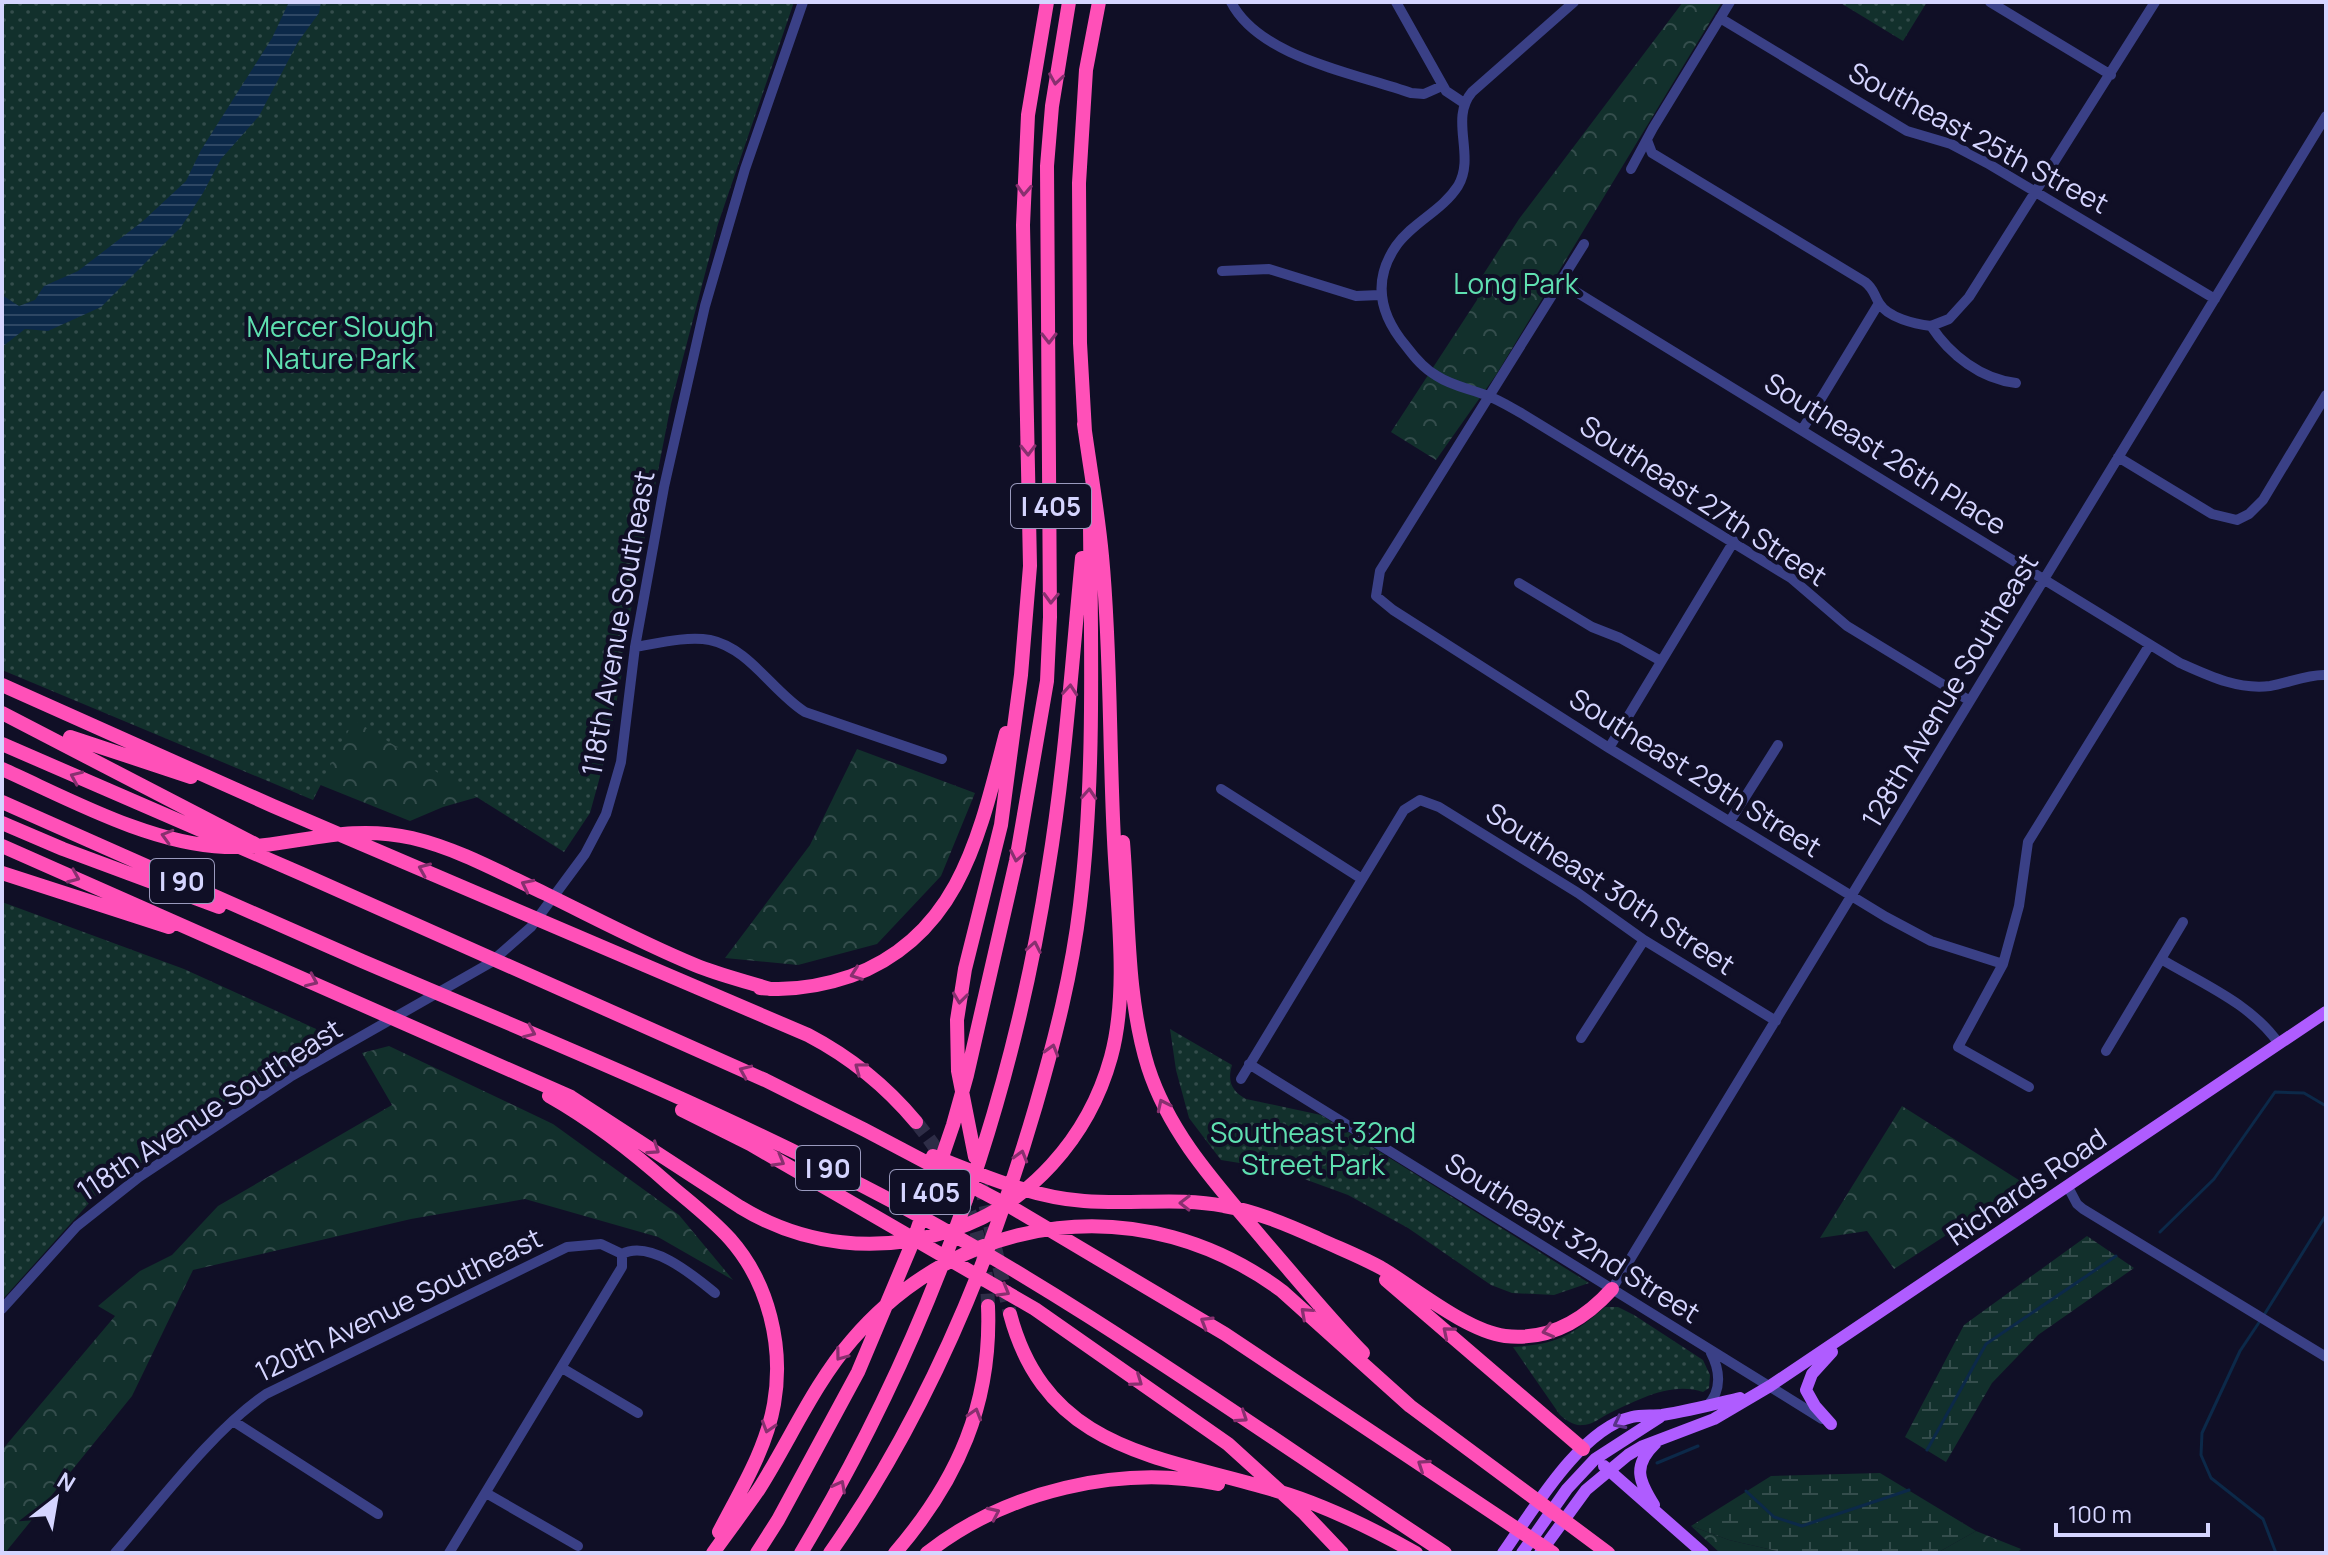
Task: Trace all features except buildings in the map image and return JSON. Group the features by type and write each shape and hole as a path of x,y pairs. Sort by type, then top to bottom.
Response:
{"highway":[{"path":"975,1157 958,1071 957,1020 965,969 1001,825 1021,675 1030,566 1023,209 1028,115 1047,2"},
{"name":"I 405","path":"757,1553 858,1372 894,1289 935,1178 963,1087 1016,861 1047,681 1052,570 1047,166 1052,106 1069,2"},
{"name":"I 405","path":"830,1553 897,1448 957,1325 1015,1178 1058,1029 1080,902 1091,737 1089,486 1080,343 1079,183 1086,70 1099,2"},
{"path":"2,846 571,1097 761,1220 812,1237 870,1245 927,1238 965,1226 1017,1196 1050,1167 1069,1145 1094,1104 1116,1039 1119,967 1110,705 1102,556 1084,424"},
{"path":"801,1553 879,1413 923,1316 974,1182 1006,1078 1024,1003 1048,871 1065,749 1089,486"},
{"path":"596,942 734,984 770,989 823,984 872,968 902,950 937,916 954,892 975,843 1021,675"},
{"path":"2,685 830,1046 877,1081 916,1122"},
{"path":"1110,705 1138,1025 1157,1093 1171,1123 1205,1170 1269,1246 1340,1329 1450,1437"},
{"path":"7,715 134,760 240,791"},
{"path":"7,715 273,853 302,874"},
{"name":"I 90","path":"2,744 765,1080 865,1130 1011,1207 1225,1334 1553,1553"},
{"path":"2,769 143,829 197,844 248,846 341,832 383,833 413,838 467,857 694,964 770,989"},
{"name":"I 90","path":"2,802 562,1046 864,1186 997,1259 1106,1326 1445,1553"},
{"path":"2,823 63,849 361,960"},
{"path":"2,873 268,962"},
{"path":"562,1046 750,1144 1045,1316 1228,1444 1295,1504 1342,1553"},
{"path":"487,1059 572,1110 646,1163 729,1238 756,1279 773,1327 777,1366 774,1406 759,1453 711,1553"},
{"path":"865,1130 1006,1184 1046,1195 1084,1201 1227,1206 1339,1248 1378,1267 1458,1317 1486,1331 1504,1335 1526,1336 1566,1327 1599,1303 1612,1289"},
{"path":"711,1553 759,1489 834,1363 877,1313 916,1281 961,1256 1013,1237 1089,1224 1135,1228 1193,1243 1260,1275 1410,1406 1608,1553"},
{"path":"1339,1248 1388,1281 1589,1454"},
{"path":"895,1553 952,1474 975,1418 988,1358 988,1306"},
{"path":"1010,1314 1022,1349 1035,1373 1064,1408 1088,1427 1141,1454 1311,1504 1416,1553"},
{"path":"927,1553 972,1523 1006,1507 1046,1493 1102,1481 1187,1480 1264,1490"}],"main road":[{"name":"Richards Road","path":"1540,1553 1586,1490 1608,1470 1643,1446 1714,1419 1770,1386 2326,1012"},
{"path":"1831,1424 1806,1390 1812,1374 1851,1333"},
{"name":"Richards Road","path":"1589,1454 1604,1431 1631,1417 1663,1415 1751,1396"},
{"path":"1662,1518 1642,1484 1640,1468 1644,1455 1663,1439"},
{"path":"1589,1454 1703,1553"},
{"path":"1503,1553 1548,1488 1589,1454"},
{"path":"1522,1553 1589,1454"}],"street":[{"name":"118th Avenue Southeast","path":"2,1309 77,1226 139,1177 290,1077 490,963 531,927 572,874 606,814 621,762 635,647 664,487 705,306 750,153 803,2"},
{"path":"1396,2 1442,86 1452,97 1464,103"},
{"path":"1222,271 1269,269 1356,296 1380,295 1384,270 1396,246 1414,227 1445,203 1464,174 1464,103 1472,92 1574,2"},
{"path":"1631,169 1730,2"},
{"path":"1990,2 2111,75"},
{"path":"1647,140 1652,153 1865,282 1875,291 1879,303 1903,320 1931,326 1949,319 1965,303 2155,2"},
{"path":"1231,4 1267,40 1304,58 1411,93 1424,94 1442,86"},
{"name":"Southeast 25th Street","path":"1720,18 1907,131 1951,144 2215,299"},
{"name":"128th Avenue Southeast","path":"1612,1289 2326,116"},
{"path":"1489,396 1584,244"},
{"name":"Southeast 26th Place","path":"1560,282 2149,646 2210,677 2250,687 2326,675"},
{"name":"Southeast 27th Street","path":"1380,295 1389,324 1424,367 1448,382 1489,396 1734,541 1798,583 1847,626 1970,701"},
{"path":"1802,430 1879,303"},
{"path":"1931,326 1953,353 1992,378 2016,383"},
{"path":"2118,457 2222,519 2242,518 2263,500 2326,395"},
{"name":"Southeast 29th Street","path":"1489,396 1380,571 1376,596 1393,610 1609,748 1851,896 1929,940 2003,964"},
{"path":"1609,748 1734,541"},
{"path":"1519,583 1592,627 1620,638 1661,661"},
{"path":"635,647 699,639 723,644 744,658 791,703 805,712 942,759"},
{"path":"2029,1087 1958,1047 2003,964 2019,906 2028,842 2149,646"},
{"path":"1730,821 1778,745"},
{"path":"1221,789 1362,879 1241,1079"},
{"name":"Southeast 30th Street","path":"1362,879 1404,810 1420,800 1439,807 1578,893 1644,940 1776,1021"},
{"path":"2106,1051 2183,922"},
{"path":"1581,1038 1644,940"},
{"path":"2161,959 2259,1019 2279,1044"},
{"name":"Southeast 32nd Street","path":"1249,1064 1831,1424"},
{"path":"2068,1187 2083,1209 2326,1357"},
{"name":"120th Avenue Southeast","path":"115,1553 233,1421 266,1394 547,1255 583,1244 601,1244 622,1254 633,1250 653,1251 715,1293"},
{"path":"449,1553 622,1267 622,1254"},
{"path":"1708,1405 1718,1390 1717,1366 1710,1351"},
{"path":"562,1368 638,1413"},
{"path":"233,1421 378,1514"},
{"path":"486,1493 578,1546"}],"green space":[{"name":"Mercer Slough Nature Park","path":"2,2 794,2 718,224 671,404 623,651 622,673 607,751 590,813 564,852 354,720 313,800 2,670"},
{"name":"Long Park","path":"1683,2 1722,2 1496,375 1436,460 1391,432 1477,300 1481,278 1519,219"},
{"path":"1839,2 1927,2 1903,41"},
{"path":"386,707 492,793 443,807 410,821 226,747"},
{"path":"857,749 975,793 941,876 877,944 798,965 725,958 810,845"},
{"path":"2,902 184,969 336,1038 250,1088 99,1192 2,1300"},
{"name":"Southeast 32nd Street Park","path":"1170,1029 1232,1065 1232,1085 1246,1099 1321,1115 1589,1283 1554,1295 1512,1293 1491,1285 1408,1228 1348,1195 1277,1169 1221,1160 1189,1118 1176,1070"},
{"path":"389,1046 553,1124 679,1215 733,1280 658,1237 525,1199 411,1219 193,1270 132,1396 2,1553 2,1450 115,1316 98,1306 140,1271 172,1255 218,1206 392,1105 362,1053"},
{"path":"1902,1106 2025,1184 1894,1269 1867,1231 1820,1238"},
{"path":"2087,1236 2134,1268 2038,1335 1992,1383 1946,1462 1905,1437 1964,1325"},
{"path":"1605,1307 1618,1307 1634,1315 1703,1360 1710,1375 1709,1388 1703,1392 1678,1389 1653,1394 1586,1425 1574,1424 1560,1415 1513,1347 1542,1344 1563,1337"},
{"path":"1880,1473 1976,1531 1937,1553 1785,1553 1729,1540 1691,1526 1771,1476"},
{"path":"1691,1526 1729,1540 1785,1553 1720,1553"},
{"path":"1976,1531 2021,1549 2017,1553 1937,1553"}],"water":[{"path":"289,2 321,2 319,13 298,42 259,116 221,159 181,227 101,307 48,331 25,329 2,347 2,295 19,306 35,300 44,286 78,271 143,221 186,181 201,150 272,38"}],"waterway":[{"path":"2160,1232 2214,1179 2275,1092 2304,1093 2326,1106"},
{"path":"2264,1315 2326,1215"},
{"path":"1927,1450 1986,1344 2116,1256"},
{"path":"2260,1321 2240,1351 2202,1433 2201,1455 2211,1478 2263,1519 2276,1553"},
{"path":"1657,1463 1698,1446"},
{"path":"1746,1491 1774,1517 1802,1526 1909,1490"}],"tunnel":[{"path":"916,1122 945,1163 968,1208 982,1256 988,1306"},
{"path":"981,1185 1010,1314"}]}
